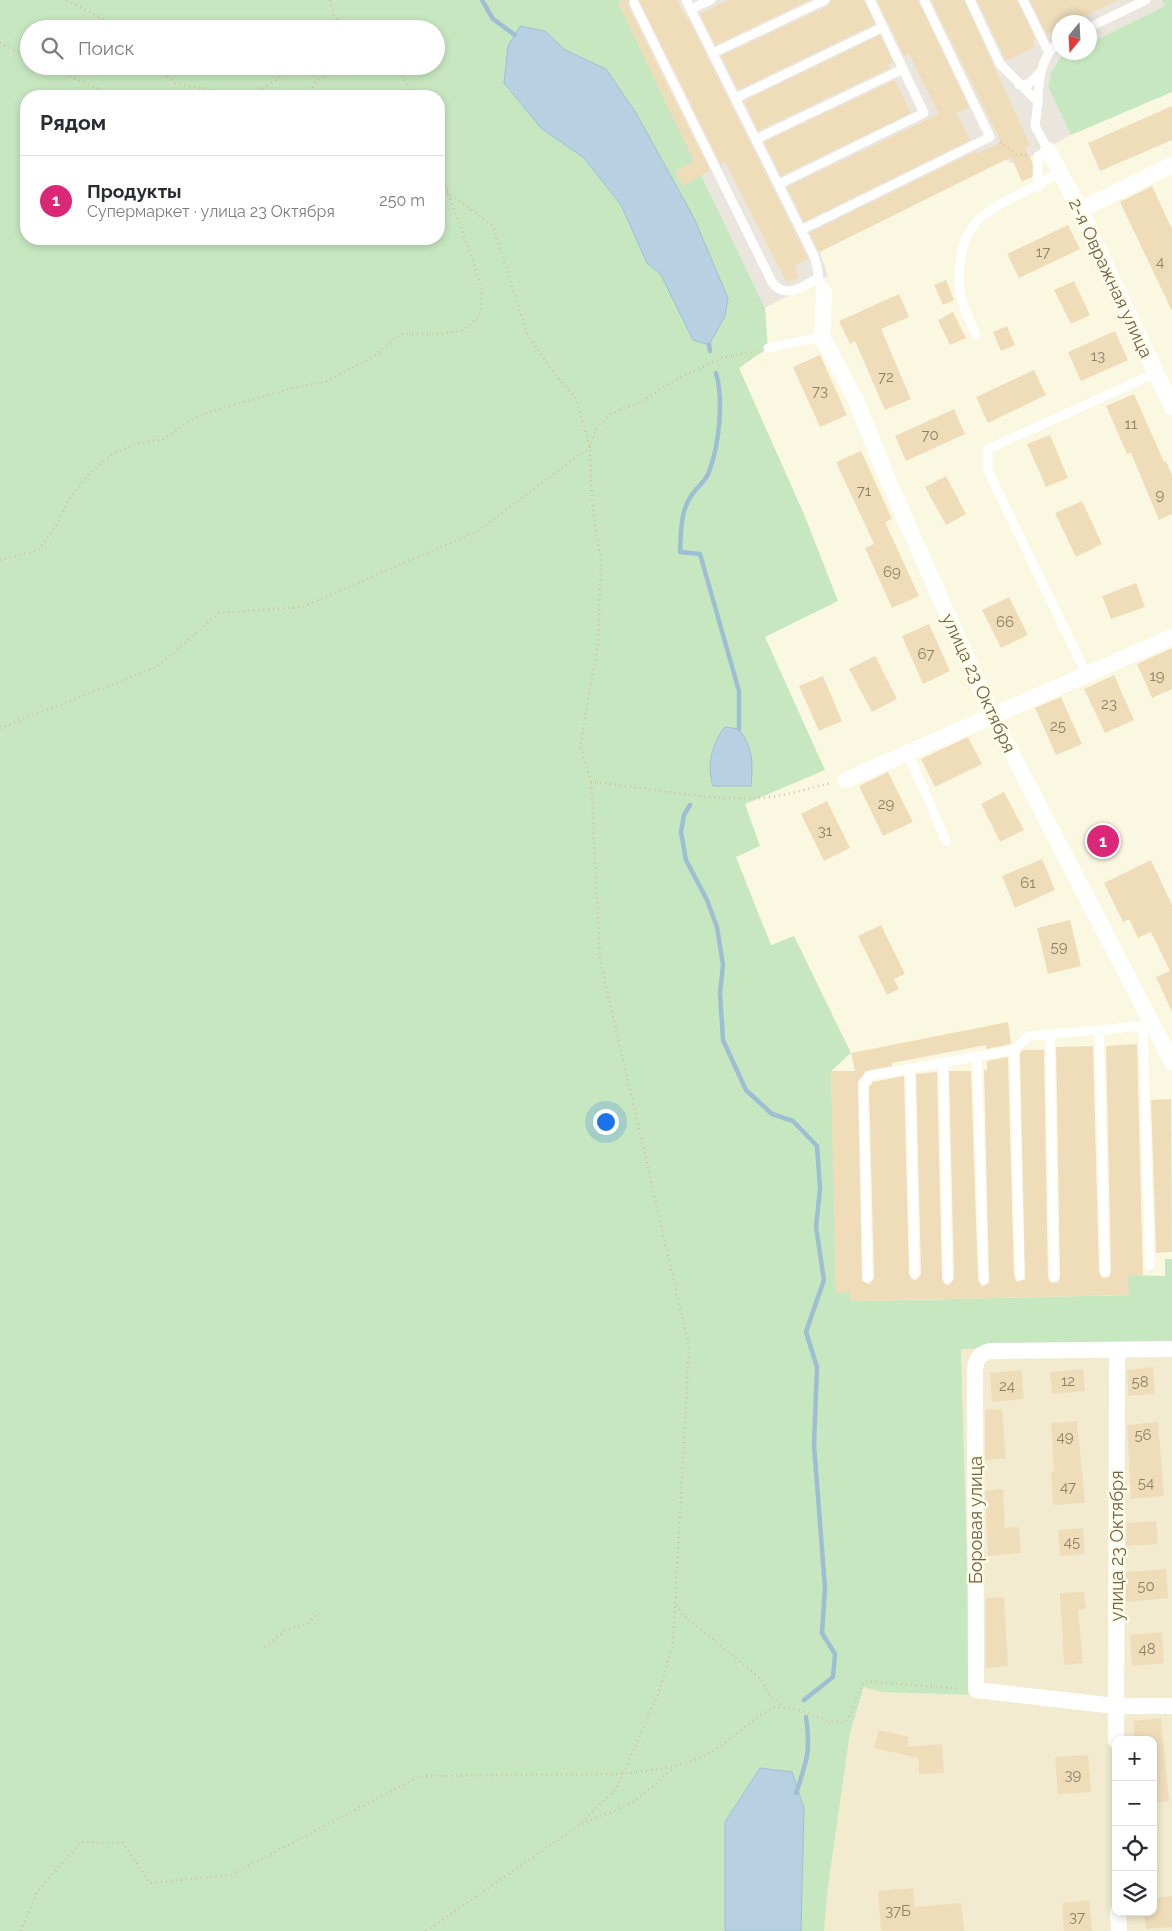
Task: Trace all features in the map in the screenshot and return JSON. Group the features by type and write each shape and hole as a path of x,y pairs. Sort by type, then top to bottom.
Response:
{"street":[{"name":"2-я Овражная улица","path":"1043,153 1059,172 1080,210 1172,407"},
{"path":"1080,210 1172,165"},
{"path":"820,285 822,337"},
{"name":"улица 23 Октября","path":"822,337 856,400 888,480 993,717 1149,1026 1172,1062"},
{"path":"846,780 1172,637"},
{"path":"1117,1350 1172,1350"},
{"name":"улица 23 Октября","path":"1116,1736 1117,1350"},
{"name":"Боровая улица","path":"976,1690 975,1375 978,1358 982,1352 1117,1350"},
{"path":"976,1690 1115,1706 1172,1706"},
{"path":"1118,1916 1119,1931"}],"lane":[{"path":"634,3 772,282 777,289 785,292 820,285 818,263 686,0"},
{"path":"691,9 711,0"},
{"path":"713,53 825,0"},
{"path":"778,184 924,113 870,0"},
{"path":"801,230 990,137 924,0"},
{"path":"970,0 1000,64 1038,102"},
{"path":"1023,0 1049,53"},
{"path":"1097,24 1146,0"},
{"path":"736,98 883,27"},
{"path":"1038,187 1043,153 1035,126 1038,84 1049,53 1052,50"},
{"path":"1019,85 1030,84 1043,69"},
{"path":"756,139 903,70"},
{"path":"976,335 960,292 962,248 970,231 984,214 1038,187 1059,172"},
{"path":"768,348 822,337"},
{"path":"1087,675 988,471 988,449 1156,373"},
{"path":"908,753 946,841"},
{"path":"868,1278 863,1085 869,1076 1014,1050 1029,1036 1149,1026 1150,1265"},
{"path":"1099,1030 1106,1272"},
{"path":"1050,1034 1054,1277"},
{"path":"1014,1050 1020,1276"},
{"path":"977,1056 984,1280"},
{"path":"943,1062 948,1279"},
{"path":"910,1068 915,1274"}],"path":[{"path":"67,0 103,20"},
{"path":"330,0 338,20"},
{"path":"0,43 20,53"},
{"path":"67,75 101,90"},
{"path":"166,75 175,83 210,90"},
{"path":"259,90 284,75"},
{"path":"311,90 316,82 326,75"},
{"path":"402,75 409,90"},
{"path":"990,137 1017,155 1043,153"},
{"path":"426,1931 578,1826 616,1789 623,1774 658,1695 673,1644 689,1346 600,960 591,782 580,746 598,644 601,562 592,503 590,448 575,396 555,374 528,336 492,226 445,191"},
{"path":"0,560 38,550 56,526 69,500 89,474 112,454 136,444 164,439 188,422 210,412 292,388 325,382 373,357 401,334 441,334 464,330 480,315 482,290 464,235 445,191"},
{"path":"0,728 158,667 220,613 302,607 478,531 590,448 596,430 610,414 642,401 679,378 721,358 768,348"},
{"path":"591,782 631,786 703,798 761,798 846,780"},
{"path":"676,1604 681,1613 760,1678 770,1696 782,1706 832,1723 845,1722 849,1718 858,1688 866,1681 976,1690"},
{"path":"266,1647 286,1630 307,1624 316,1615"},
{"path":"21,1931 38,1892 81,1842 123,1843 150,1883 231,1876 420,1776 623,1774 674,1766 684,1764 712,1751 765,1712 782,1706"},
{"path":"578,1826 632,1803 659,1782 674,1766"}],"shaded area":[{"path":"624,0 1162,0 1165,6 1097,40 1097,15 1052,15 1052,60 1059,60 1051,72 1048,87 1071,135 1030,157 1037,174 1022,181 1014,164 1005,160 820,252 828,276 765,308 618,2"},
{"path":"1172,1346 1172,1931 824,1931 828,1887 850,1733 864,1687 881,1692 971,1695 961,1349"}],"green space":[{"path":"0,0 624,0 618,2 765,308 768,348 739,368 804,514 838,601 765,637 825,770 745,804 760,846 736,857 771,945 794,936 851,1053 831,1071 837,1292 850,1292 850,1300 862,1301 1128,1295 1128,1275 1165,1276 1165,1259 1172,1259 1172,1346 961,1349 971,1695 881,1692 864,1687 850,1733 828,1887 824,1931 0,1931"},
{"path":"1162,0 1172,0 1172,92 1071,135 1048,87 1051,72 1059,60 1097,60 1097,40 1165,6"}],"water":[{"path":"520,26 545,31 565,50 606,69 636,113 694,218 728,298 725,316 709,345 693,340 661,275 647,263 621,205 584,158 541,128 504,83 508,46"},
{"path":"725,727 739,729 744,736 752,762 751,786 713,786 710,763 714,747"},
{"path":"760,1768 792,1772 804,1808 801,1931 725,1931 725,1822"}],"building":[{"path":"629,0 628,6 710,170 683,186 675,171 694,161 618,2"},
{"path":"639,0 677,0 687,20 689,20 808,259 794,266 799,277 787,283 725,162 721,165"},
{"path":"729,0 810,0 715,45 700,14"},
{"path":"831,0 864,0 875,24 738,90 721,56 828,6"},
{"path":"877,0 918,0 969,107 957,113 970,140 804,222 787,187 939,114 909,54 904,56"},
{"path":"931,0 964,0 1030,145 1025,148 1032,163 1032,177 1022,181 1011,157 819,252 809,233 976,151 977,154 1001,142"},
{"path":"977,0 1017,0 1036,40 1033,41 1035,47 1006,61"},
{"path":"1030,0 1119,0 1087,15 1052,15 1052,33 1047,35"},
{"path":"880,35 893,62 888,65 890,68 758,131 744,101"},
{"path":"895,80 911,113 781,176 764,142"},
{"path":"1172,106 1172,140 1100,171 1088,143"},
{"path":"1152,186 1172,229 1172,311 1120,202"},
{"path":"1068,225 1080,249 1019,278 1007,254"},
{"path":"946,280 954,300 943,305 934,285"},
{"path":"1074,281 1090,315 1071,324 1054,290"},
{"path":"899,294 909,317 881,329 911,399 885,410 855,341 850,344 839,321"},
{"path":"953,312 966,338 950,345 938,320"},
{"path":"1007,326 1015,345 1001,351 993,332"},
{"path":"1115,331 1128,360 1081,381 1068,352"},
{"path":"820,355 847,415 820,427 793,367"},
{"path":"1034,370 1046,395 988,423 976,397"},
{"path":"1134,394 1164,462 1166,461 1172,475 1172,514 1159,520 1131,453 1127,454 1106,406"},
{"path":"954,409 965,434 906,461 895,436"},
{"path":"1050,435 1068,478 1046,487 1027,444"},
{"path":"861,451 892,519 885,522 919,596 892,608 865,548 874,544 836,462"},
{"path":"946,476 966,514 946,525 925,487"},
{"path":"1082,501 1102,544 1076,557 1055,513"},
{"path":"1136,583 1145,607 1111,619 1102,596"},
{"path":"1009,597 1028,635 1001,648 982,610"},
{"path":"929,624 950,671 923,684 902,636"},
{"path":"1172,648 1172,689 1152,698 1137,664"},
{"path":"875,656 897,699 872,712 849,669"},
{"path":"1114,675 1134,720 1105,733 1084,689"},
{"path":"823,676 842,721 819,731 799,686"},
{"path":"1061,697 1082,744 1056,755 1035,708"},
{"path":"968,737 982,764 935,787 921,759"},
{"path":"888,772 913,822 883,836 859,786"},
{"path":"1004,792 1024,830 1000,842 981,804"},
{"path":"827,801 850,848 824,861 801,814"},
{"path":"1042,859 1055,890 1015,908 1002,876"},
{"path":"1151,860 1172,905 1172,1012 1156,977 1170,971 1151,932 1138,938 1129,919 1123,922 1104,883"},
{"path":"1070,920 1081,966 1048,974 1037,928"},
{"path":"881,925 905,974 894,979 899,989 887,995 858,936"},
{"path":"1008,1022 1011,1044 986,1049 986,1045 892,1063 892,1066 866,1071 858,1082 862,1281 869,1284 874,1278 869,1087 873,1082 904,1076 909,1274 912,1279 916,1280 921,1274 916,1074 937,1072 942,1279 945,1284 949,1285 954,1279 949,1071 971,1071 978,1280 982,1286 989,1283 984,1070 987,1070 987,1061 1008,1057 1014,1276 1017,1282 1025,1279 1020,1053 1023,1050 1044,1050 1048,1277 1051,1283 1058,1282 1060,1277 1056,1047 1093,1046 1099,1272 1102,1278 1109,1277 1111,1272 1106,1046 1137,1044 1143,1275 1128,1275 1129,1295 861,1301 850,1300 850,1292 836,1293 831,1071 855,1071 851,1053"},
{"path":"1171,1099 1172,1252 1156,1253 1151,1100"},
{"path":"1153,1367 1155,1394 1128,1396 1127,1370"},
{"path":"1083,1369 1085,1391 1052,1394 1050,1372"},
{"path":"1021,1370 1024,1399 992,1402 990,1373"},
{"path":"1002,1409 1006,1458 985,1460 985,1410"},
{"path":"1077,1421 1085,1503 1053,1505 1051,1472 1054,1471 1051,1423"},
{"path":"1158,1422 1164,1496 1131,1499 1127,1425"},
{"path":"1003,1489 1005,1528 1019,1527 1021,1553 988,1556 985,1491"},
{"path":"1156,1521 1158,1544 1126,1546 1127,1523"},
{"path":"1083,1528 1085,1554 1060,1556 1058,1530"},
{"path":"1166,1569 1168,1598 1126,1602 1126,1572"},
{"path":"1084,1592 1086,1609 1078,1610 1083,1663 1064,1665 1060,1593"},
{"path":"1004,1597 1008,1666 986,1668 986,1598"},
{"path":"1162,1632 1164,1663 1132,1666 1130,1635"},
{"path":"1161,1718 1169,1801 1157,1802 1157,1736 1135,1736 1133,1721"},
{"path":"879,1730 909,1737 907,1747 942,1744 944,1773 919,1774 918,1758 874,1748"},
{"path":"1088,1755 1091,1792 1058,1794 1055,1757"},
{"path":"913,1888 915,1907 961,1903 964,1931 881,1931 878,1891"},
{"path":"1172,1896 1172,1927 1146,1929 1144,1916 1157,1916 1157,1898"},
{"path":"1089,1900 1092,1931 1064,1931 1062,1903"}],"waterway":[{"path":"482,0 493,19 515,35"},
{"path":"709,345 710,351"},
{"path":"716,373 720,396 718,436 708,475 691,496 685,509 680,552 700,554 739,691 739,729"},
{"path":"690,805 684,815 681,832 686,860 707,900 717,927 723,965 720,993 723,1040 746,1090 772,1114 793,1121 817,1146 820,1189 816,1227 824,1280 806,1332 817,1367 814,1445 825,1588 822,1633 835,1654 833,1677 804,1700"},
{"path":"796,1793 807,1755 806,1717"}],"place":[{"name":"Продукты","path":"1103,841"}]}
